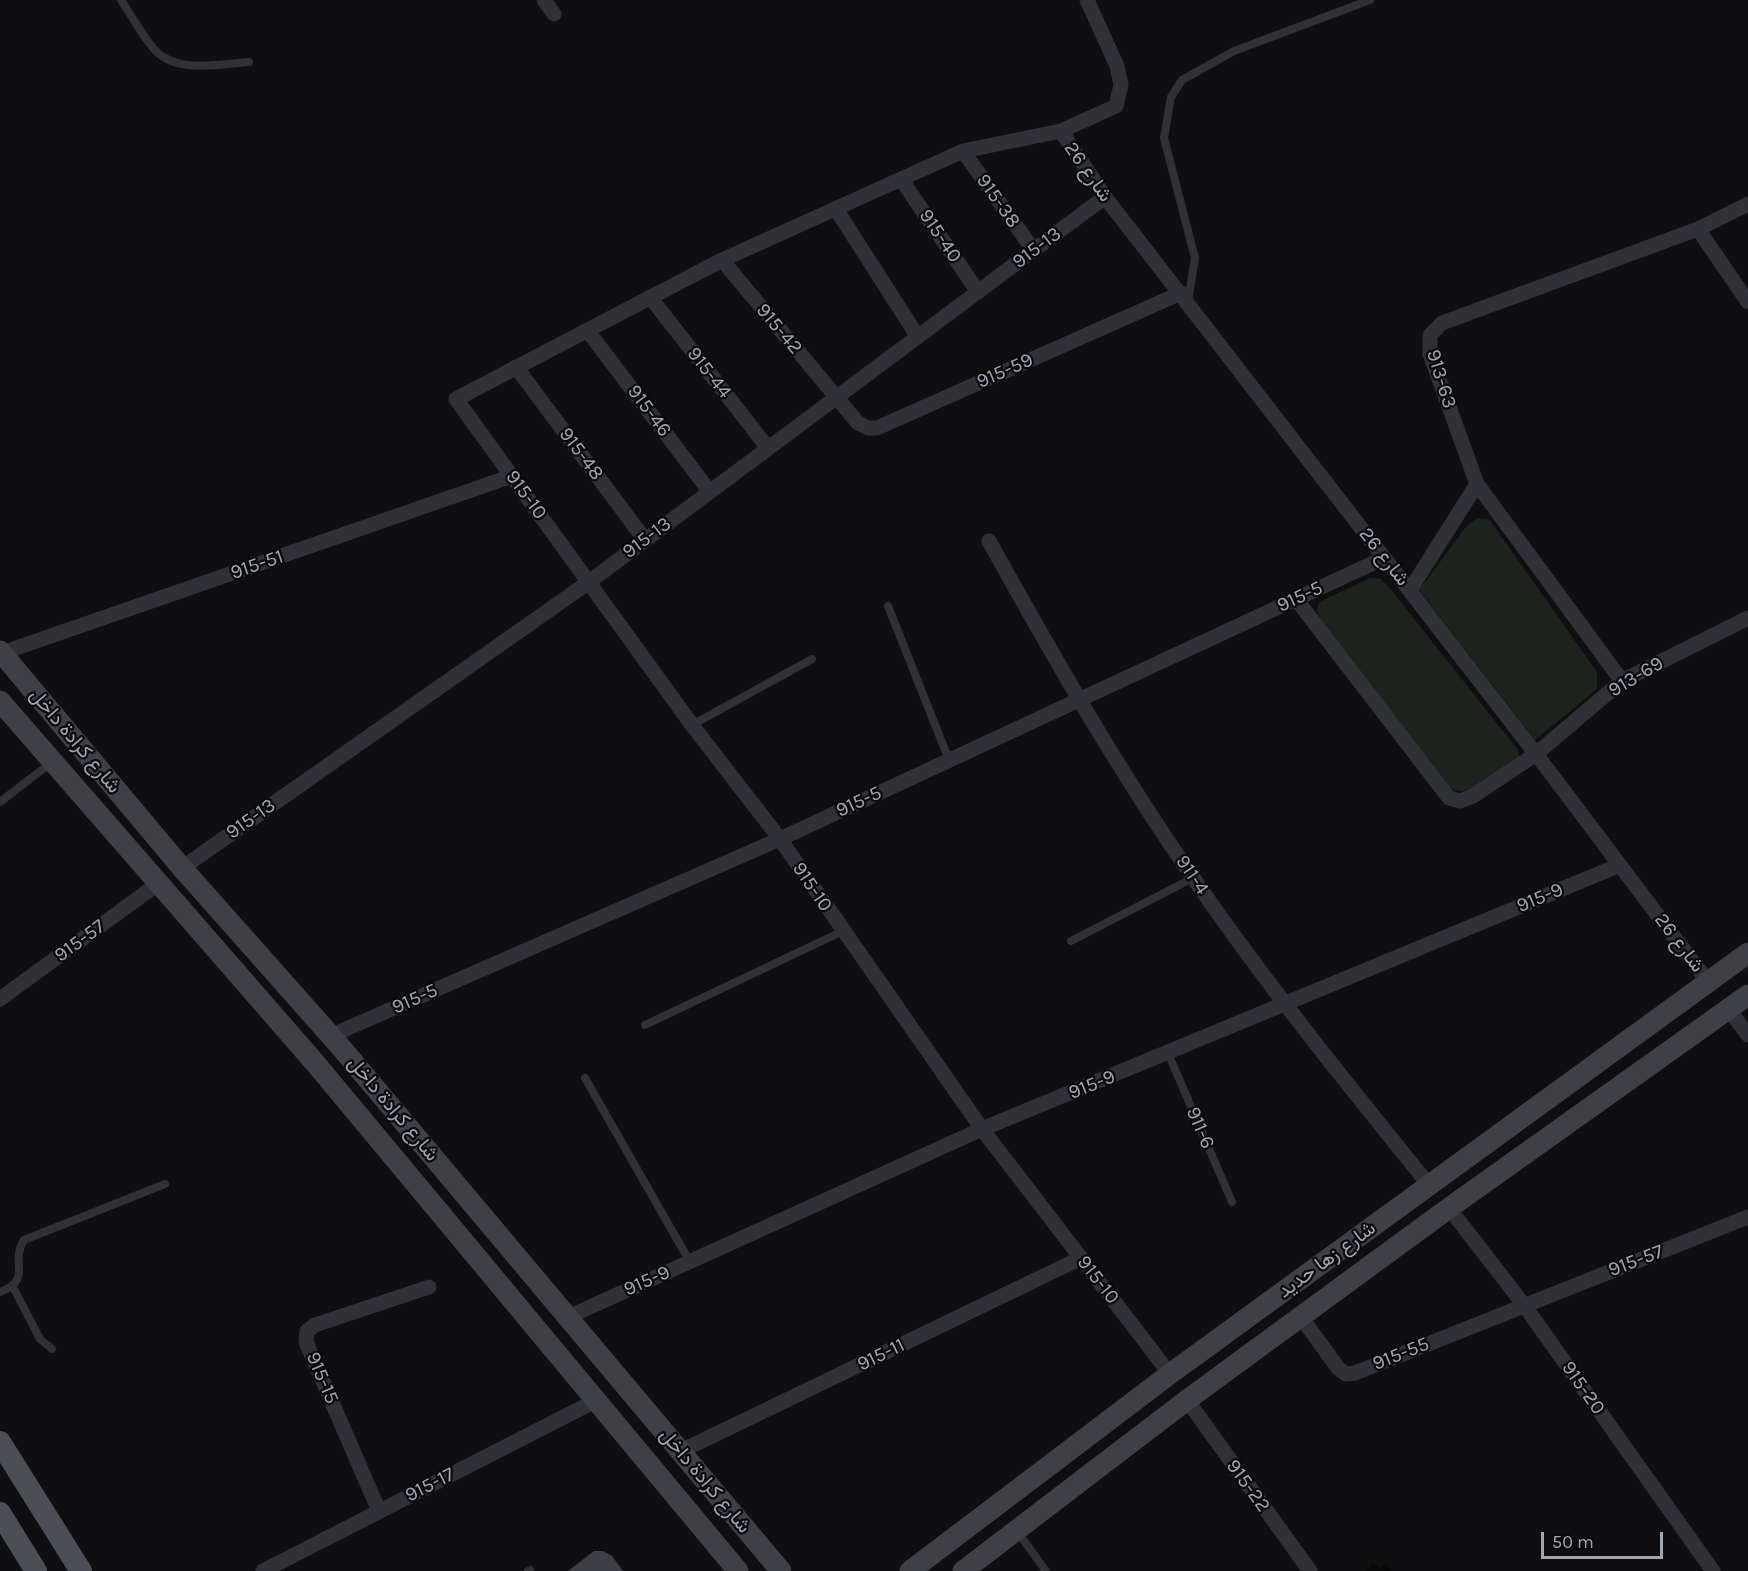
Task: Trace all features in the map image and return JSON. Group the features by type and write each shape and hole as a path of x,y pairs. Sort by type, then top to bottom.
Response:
{"main road":[{"name":"شارع كرادة داخل","path":"1,652 182,868 334,1040 781,1571"},
{"name":"شارع كرادة داخل","path":"0,701 316,1064 556,1349 738,1571"},
{"name":"شارع زها حديد","path":"910,1571 1170,1374 1748,953"},
{"name":"شارع زها حديد","path":"963,1571 1187,1400 1449,1208 1748,995"},
{"path":"316,1064 334,1040"},
{"path":"556,1349 574,1324"},
{"path":"1170,1374 1187,1400"},
{"path":"0,1442 81,1571"},
{"path":"0,1513 36,1571"}],"street":[{"path":"544,0 554,14"},
{"path":"516,367 722,260 963,152 1061,131 1116,106 1121,85 1110,48 1087,0"},
{"name":"شارع 26","path":"1061,131 1105,197 1410,590 1709,982"},
{"name":"915-38","path":"963,152 1034,251"},
{"name":"915-40","path":"901,179 978,292"},
{"name":"915-13","path":"182,868 589,582 1105,197"},
{"name":"913-63","path":"1622,681 1477,484 1430,354 1430,335 1442,323 1698,229 1748,204"},
{"path":"836,209 918,337"},
{"path":"1698,229 1748,302"},
{"name":"915-42","path":"722,260 836,398"},
{"name":"915-44","path":"650,297 768,448"},
{"name":"915-59","path":"836,398 858,423 868,428 877,428 1184,297"},
{"name":"915-46","path":"587,330 710,492"},
{"name":"915-10","path":"516,367 456,399 692,725 780,839 982,1129 1170,1374"},
{"name":"915-48","path":"516,367 645,540"},
{"name":"915-51","path":"1,652 512,476"},
{"path":"1410,590 1477,484"},
{"name":"911-4","path":"988,541 1078,700 1193,878 1284,1005 1429,1185"},
{"name":"915-5","path":"334,1040 780,839 1383,558"},
{"name":"913-69","path":"1296,599 1449,798 1460,801 1473,796 1536,754 1622,681 1748,618"},
{"name":"915-9","path":"574,1324 690,1262 982,1129 1620,865"},
{"name":"915-57","path":"0,999 159,883"},
{"path":"1729,1010 1748,1035"},
{"name":"915-20","path":"1449,1208 1524,1305 1713,1571"},
{"name":"915-57","path":"1524,1305 1748,1217"},
{"name":"915-11","path":"681,1451 1081,1258"},
{"name":"915-15","path":"379,1511 306,1342 307,1331 315,1324 429,1287"},
{"name":"915-55","path":"1301,1317 1338,1368 1346,1374 1355,1373 1524,1305"},
{"name":"915-17","path":"263,1571 597,1400"},
{"name":"915-22","path":"1187,1400 1310,1571"}],"lane":[{"path":"121,0 155,50 166,60 182,65 249,62"},
{"path":"1184,297 1195,258 1164,138 1171,97 1182,80 1234,51 1370,0"},
{"path":"888,606 949,760"},
{"path":"692,725 812,659"},
{"path":"0,802 53,761"},
{"path":"1071,941 1193,878"},
{"path":"645,1025 843,931"},
{"name":"911-6","path":"1168,1053 1232,1203"},
{"path":"585,1078 690,1262"},
{"path":"0,1292 13,1287 20,1277 19,1248 24,1240 165,1184"},
{"path":"13,1287 40,1340 52,1349"},
{"path":"1016,1530 1046,1571"}],"shaded area":[{"path":"1479,518 1489,519 1597,672 1597,689 1535,740 1419,590 1469,523"},
{"path":"1370,578 1381,579 1392,591 1518,750 1519,757 1477,787 1459,791 1450,788 1321,620 1317,610 1319,602"}],"building":[{"path":"594,1551 603,1551 612,1556 623,1571 568,1571"}]}
